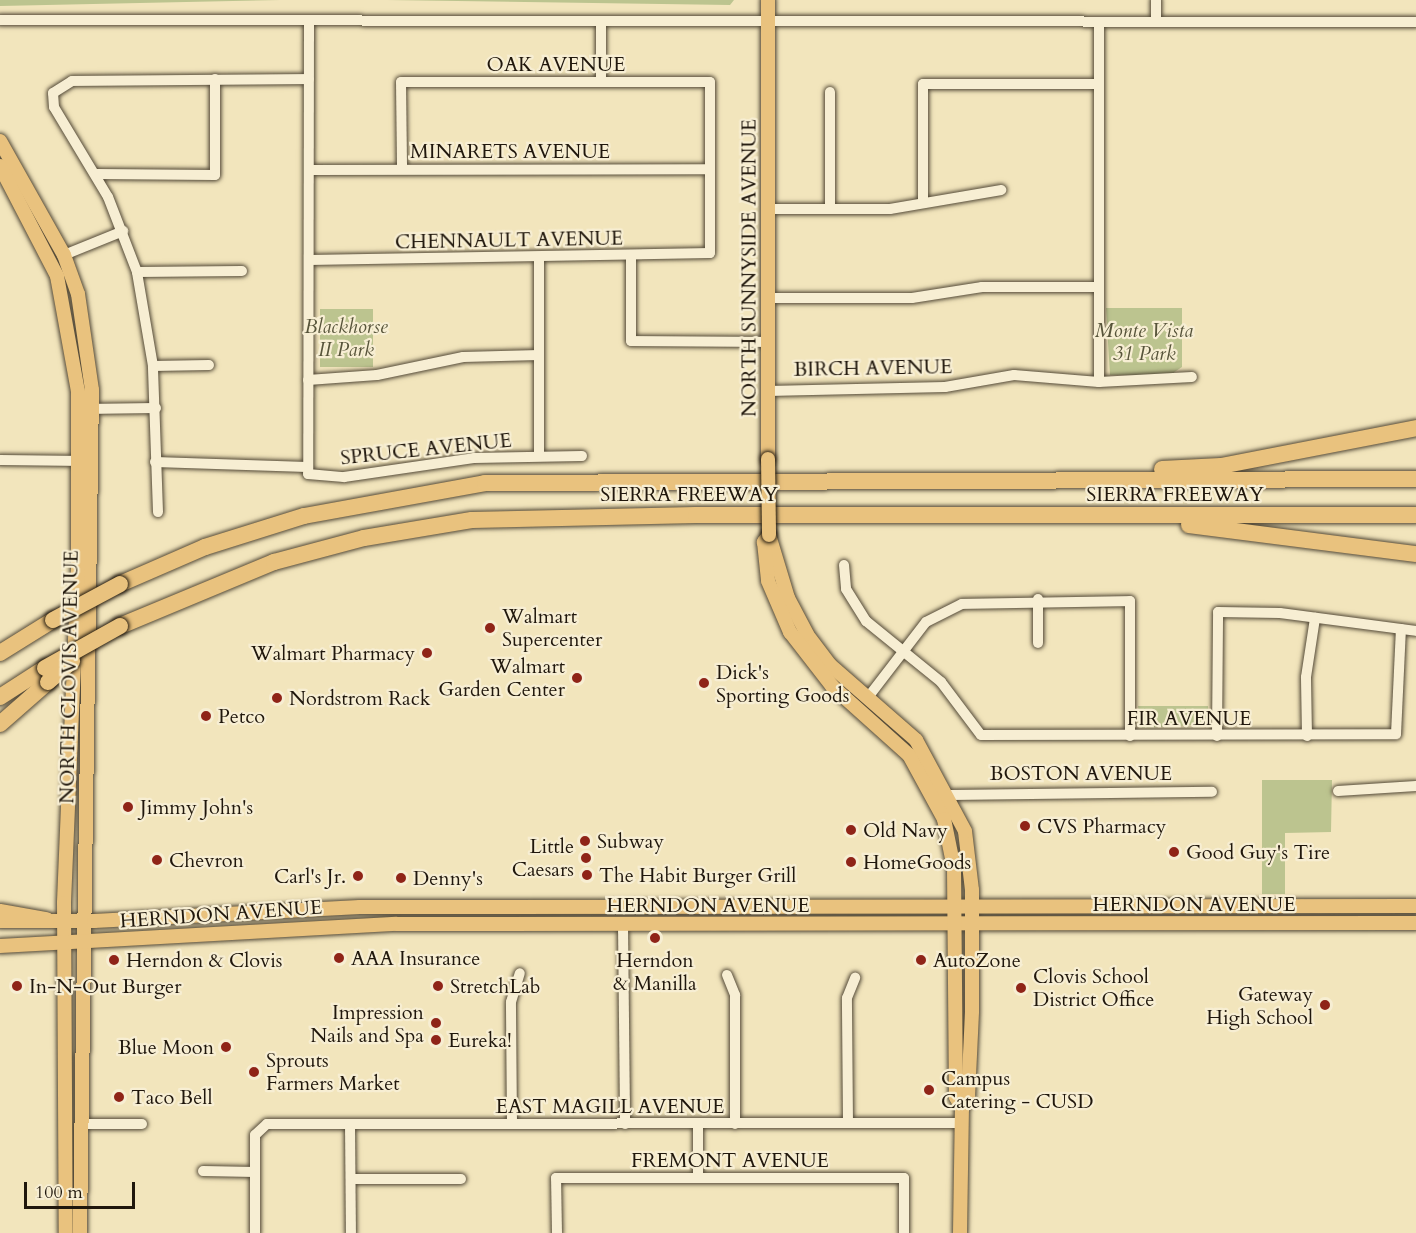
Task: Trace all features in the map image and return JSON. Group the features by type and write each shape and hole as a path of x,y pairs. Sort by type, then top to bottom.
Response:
{"highway":[{"path":"978,480 1221,465 1416,428"},
{"name":"SIERRA FREEWAY","path":"0,653 52,620 120,584 258,529 435,489 544,480 1416,479"},
{"name":"SIERRA FREEWAY","path":"0,697 47,675 95,640 120,626 274,562 364,538 472,520 686,515 1416,516"},
{"path":"1120,516 1416,554"},
{"path":"0,644 52,620"},
{"path":"0,724 47,675"},
{"path":"0,912 46,920"}],"main road":[{"name":"NORTH SUNNYSIDE AVENUE","path":"768,0 769,536 788,598 820,653 915,740 950,795 968,845 972,905 969,1072 962,1108 960,1233"},
{"name":"NORTH CLOVIS AVENUE","path":"0,141 64,255 84,321 88,740 80,1233"},
{"name":"NORTH CLOVIS AVENUE","path":"0,166 16,191 64,300 86,409"},
{"path":"16,191 28,196 64,255"},
{"name":"NORTH CLOVIS AVENUE","path":"66,1233 63,920 73,648 85,461"},
{"name":"NORTH SUNNYSIDE AVENUE","path":"769,536 764,542 766,571 789,632 832,686 879,723 909,754 939,807 953,855 956,1097 962,1108"},
{"path":"766,571 797,631 820,653"},
{"path":"789,632 847,691 869,696"},
{"path":"73,648 81,685 80,731 88,740"},
{"path":"879,723 903,737 940,790 950,795"},
{"path":"69,749 79,756 78,790 86,828"},
{"path":"1239,922 1327,914 1337,906"},
{"name":"HERNDON AVENUE","path":"0,921 84,921 312,909 416,907 1416,906"},
{"path":"310,926 318,917 385,915 416,907"},
{"path":"484,924 519,916 613,916 628,907"},
{"path":"624,924 631,916 725,916 762,908"},
{"path":"194,935 238,922 296,918 312,909"},
{"name":"HERNDON AVENUE","path":"0,946 64,945 310,926 1416,923"},
{"path":"956,1026 963,1034 969,1072"},
{"path":"65,1038 75,1117 82,1124"}],"street":[{"path":"1156,0 1156,22"},
{"path":"0,20 309,24 1416,22"},
{"path":"1099,23 1099,382"},
{"path":"308,471 309,24"},
{"path":"601,82 602,24"},
{"path":"96,174 215,175 215,79"},
{"path":"158,512 153,366 137,272 123,231 96,174 54,107 56,88 72,81 309,79"},
{"name":"OAK AVENUE","path":"402,169 401,82 710,82 710,169"},
{"path":"923,202 923,84 1099,84"},
{"path":"830,92 830,209"},
{"name":"MINARETS AVENUE","path":"309,170 710,169"},
{"name":"CHENNAULT AVENUE","path":"309,260 539,260 710,253 710,169"},
{"path":"769,209 830,209 923,202 1001,190"},
{"path":"64,255 123,231"},
{"path":"631,255 631,341 768,342"},
{"path":"539,260 539,456"},
{"path":"137,272 242,271"},
{"path":"768,298 912,298 982,287 1099,287"},
{"path":"308,380 377,375 463,357 540,355"},
{"path":"153,366 209,365"},
{"name":"BIRCH AVENUE","path":"768,391 945,387 1014,375 1099,382 1192,378"},
{"path":"86,409 156,408"},
{"name":"SPRUCE AVENUE","path":"155,462 308,471 539,456 582,456"},
{"path":"0,460 85,461"},
{"path":"844,565 852,602 901,652"},
{"path":"1038,599 1038,643"},
{"path":"869,696 926,622 953,607 980,600 1130,601 1130,736"},
{"path":"1217,736 1218,612 1315,618 1416,631"},
{"path":"1307,736 1306,677 1315,618"},
{"name":"FIR AVENUE","path":"901,652 946,687 981,735 1396,734 1401,629"},
{"path":"1338,791 1416,786"},
{"name":"BOSTON AVENUE","path":"950,795 1212,792"},
{"path":"624,924 625,1124"},
{"path":"512,1124 512,1002 520,973"},
{"path":"728,975 735,995 735,1124"},
{"path":"848,1123 847,998 855,978"},
{"name":"EAST MAGILL AVENUE","path":"255,1172 259,1127 350,1124 962,1123"},
{"path":"82,1124 142,1124"},
{"path":"350,1124 351,1233"},
{"path":"698,1125 698,1178"},
{"path":"203,1171 255,1172 255,1233"},
{"name":"FREMONT AVENUE","path":"557,1233 556,1178 904,1178 904,1233"},
{"path":"351,1179 461,1179"}],"green space":[{"path":"0,0 280,0 0,6"},
{"path":"387,0 734,0 730,5"},
{"name":"Monte Vista 31 Park","path":"1106,308 1182,308 1182,367 1170,375 1110,375"},
{"name":"Blackhorse II Park","path":"320,309 373,309 373,367 320,367"},
{"path":"1138,706 1208,706 1209,724 1142,728"},
{"path":"1262,780 1332,780 1331,832 1285,833 1285,894 1262,894"}],"place":[{"name":"Walmart Supercenter","path":"490,628"},
{"name":"Walmart Pharmacy","path":"427,653"},
{"name":"Walmart Garden Center","path":"577,678"},
{"name":"Dick's Sporting Goods","path":"704,683"},
{"name":"Nordstrom Rack","path":"277,698"},
{"name":"Petco","path":"206,716"},
{"name":"Jimmy John's","path":"128,807"},
{"name":"CVS Pharmacy","path":"1025,826"},
{"name":"Old Navy","path":"851,830"},
{"name":"Subway","path":"585,841"},
{"name":"Good Guy's Tire","path":"1174,852"},
{"name":"Little Caesars","path":"586,858"},
{"name":"Chevron","path":"157,860"},
{"name":"HomeGoods","path":"851,862"},
{"name":"The Habit Burger Grill","path":"587,875"},
{"name":"Carl's Jr.","path":"358,876"},
{"name":"Denny's","path":"401,878"},
{"name":"Herndon & Manilla","path":"655,938"},
{"name":"AAA Insurance","path":"339,958"},
{"name":"Herndon & Clovis","path":"114,960"},
{"name":"AutoZone","path":"921,960"},
{"name":"In-N-Out Burger","path":"17,986"},
{"name":"StretchLab","path":"438,986"},
{"name":"Clovis School District Office","path":"1021,988"},
{"name":"Gateway High School","path":"1325,1005"},
{"name":"Impression Nails and Spa","path":"436,1023"},
{"name":"Eureka!","path":"436,1040"},
{"name":"Blue Moon","path":"226,1047"},
{"name":"Sprouts Farmers Market","path":"254,1072"},
{"name":"Campus Catering - CUSD","path":"929,1090"},
{"name":"Taco Bell","path":"119,1097"}]}
